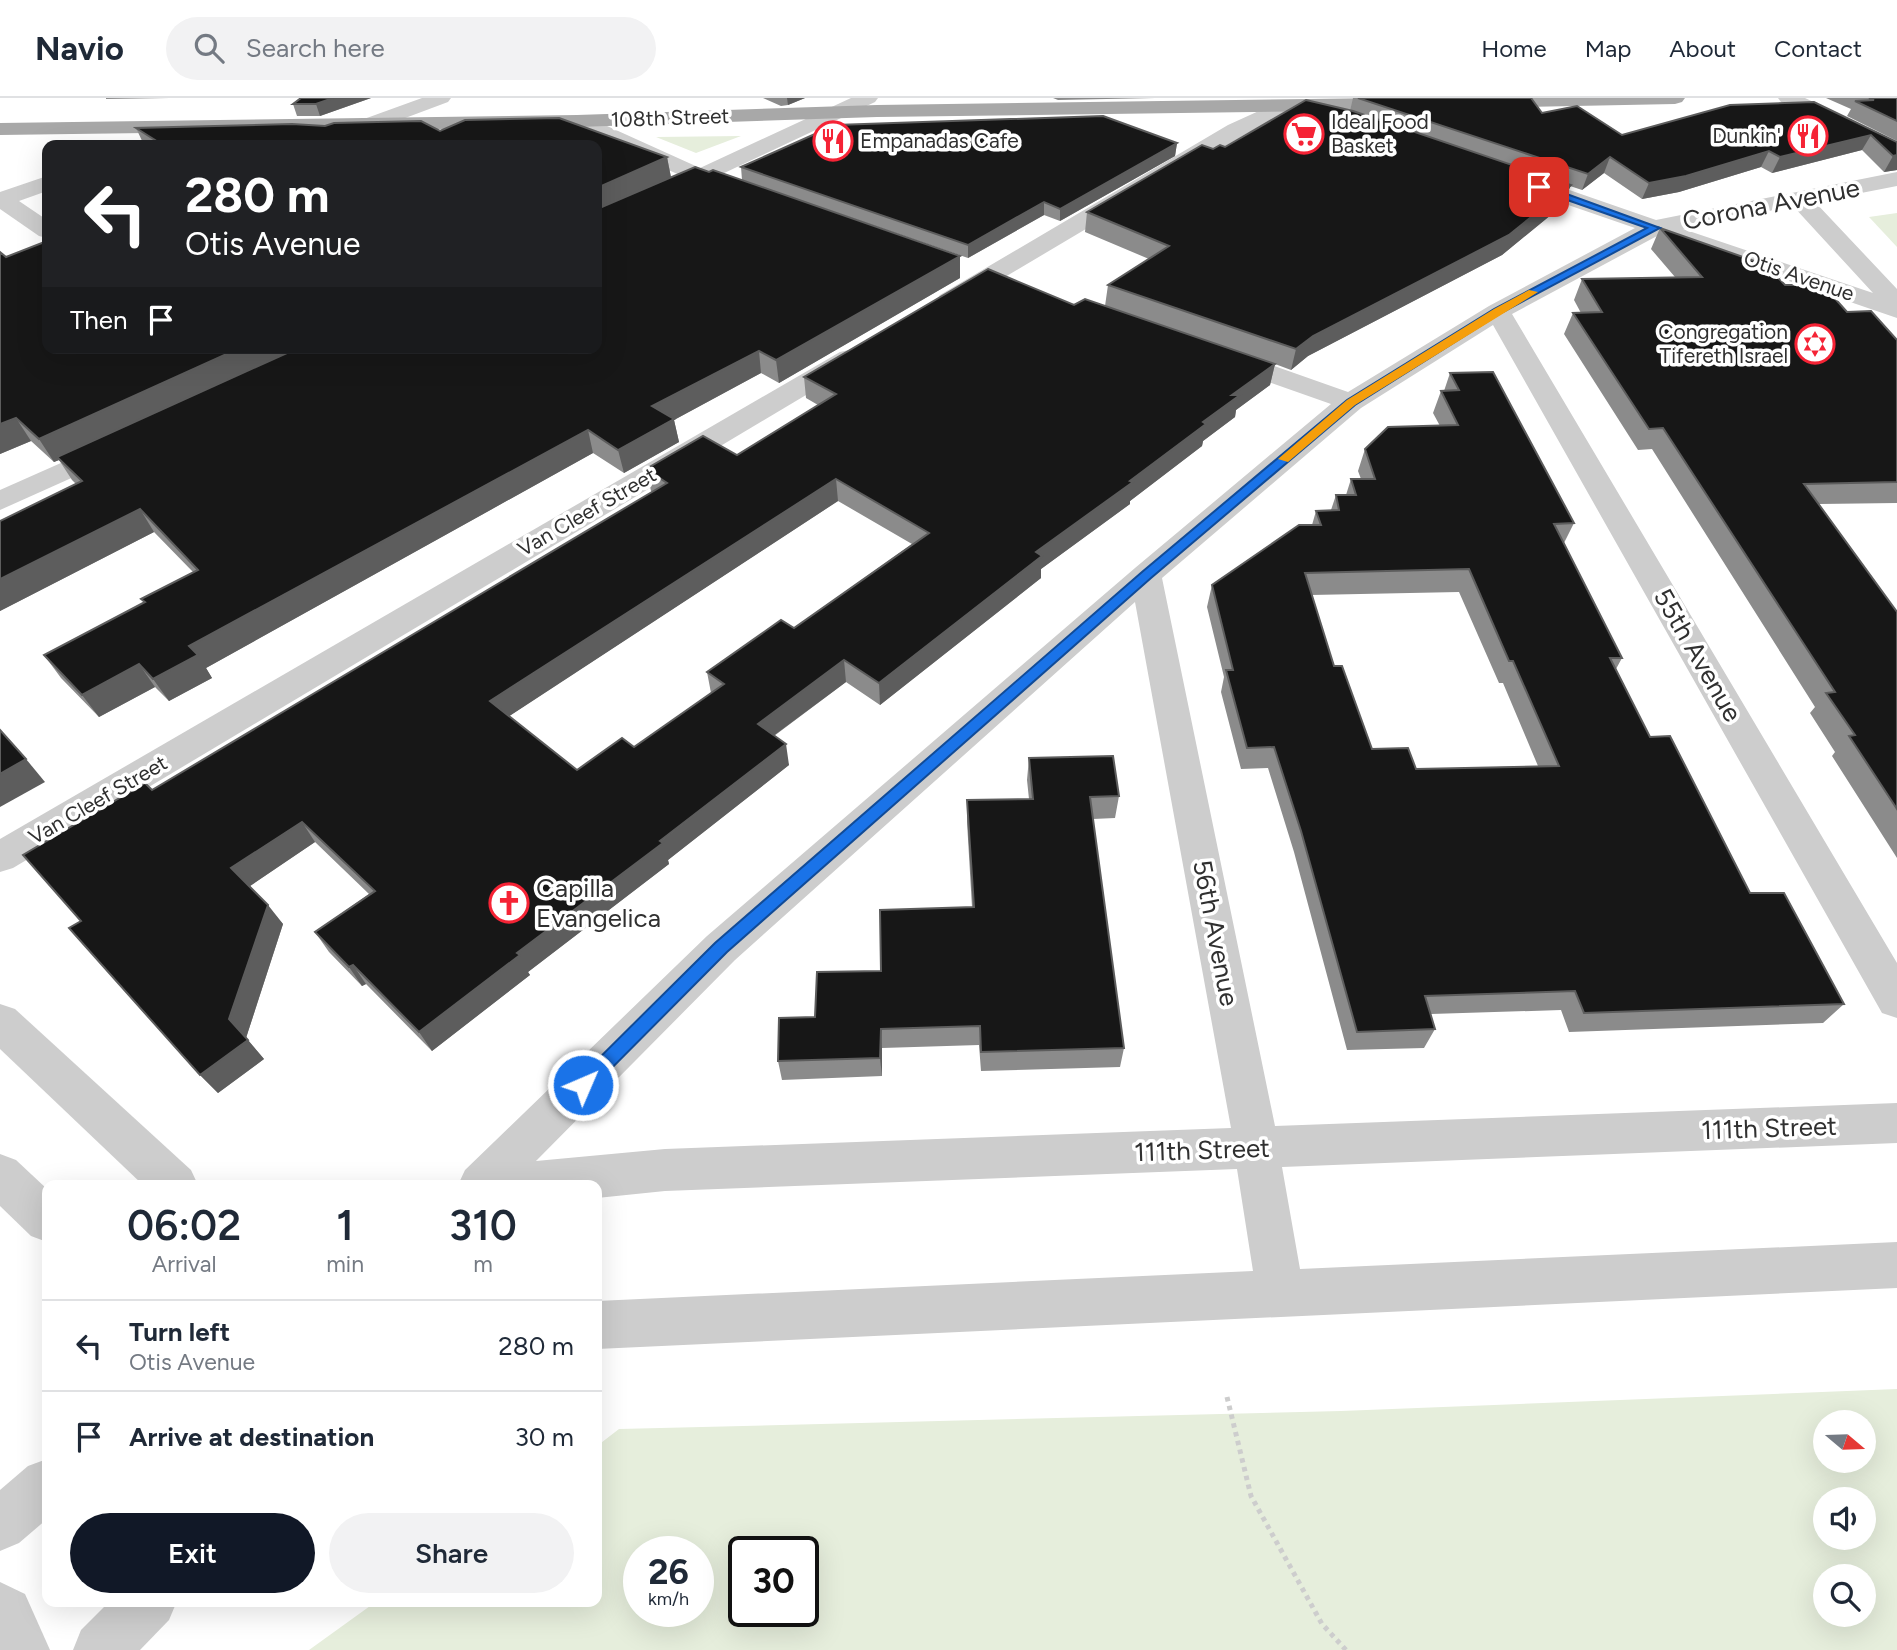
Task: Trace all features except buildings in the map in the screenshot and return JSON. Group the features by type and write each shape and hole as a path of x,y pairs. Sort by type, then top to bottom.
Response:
{"main road":[{"path":"1457,103 1675,98"},
{"name":"108th Street","path":"0,130 577,121 1273,102 1430,104"}],"street":[{"path":"327,140 441,98"},
{"path":"602,222 868,98"},
{"path":"1788,98 1864,136"},
{"path":"930,310 1003,280 1236,130 1273,102 1369,127"},
{"path":"577,121 699,176 759,197"},
{"name":"Otis Avenue","path":"1500,173 1897,310"},
{"name":"Corona Avenue","path":"486,1180 721,947 1146,575 1351,402 1498,311 1655,228 1897,179"},
{"path":"42,185 1,199 42,241"},
{"path":"1799,199 1897,304"},
{"path":"954,263 1003,280"},
{"name":"55th Avenue","path":"1498,311 1897,1000"},
{"name":"Van Cleef Street","path":"0,857 871,346"},
{"path":"1200,349 1351,402"},
{"path":"0,501 139,436"},
{"name":"56th Avenue","path":"1146,575 1256,1148 1280,1292"},
{"path":"0,1022 170,1180"},
{"name":"111th Street","path":"560,1180 665,1170 1897,1123"},
{"path":"0,1175 42,1215"},
{"path":"602,1325 1897,1265"},
{"path":"0,1524 42,1489"},
{"path":"101,1650 144,1607"},
{"path":"0,1610 5,1614 22,1650"}],"path":[{"path":"1227,1398 1251,1496 1322,1624 1346,1650"}],"green space":[{"path":"741,136 696,153 656,137"},
{"path":"1897,213 1897,247 1869,217"},
{"path":"1897,1389 1897,1650 309,1650 369,1607 602,1607 602,1442 619,1429 1341,1411"}],"slow traffic":[{"path":"1284,459 1351,402 1532,292"}],"place":[{"name":"Ideal Food Basket","path":"1304,134"},
{"name":"Dunkin'","path":"1808,136"},
{"name":"Empanadas Cafe","path":"833,141"},
{"name":"Congregation Tifereth Israel","path":"1815,344"},
{"name":"Capilla Evangelica","path":"509,903"}],"route":[{"path":"583,1085 721,947 1146,575 1351,402 1498,311 1655,228 1539,187"}]}
